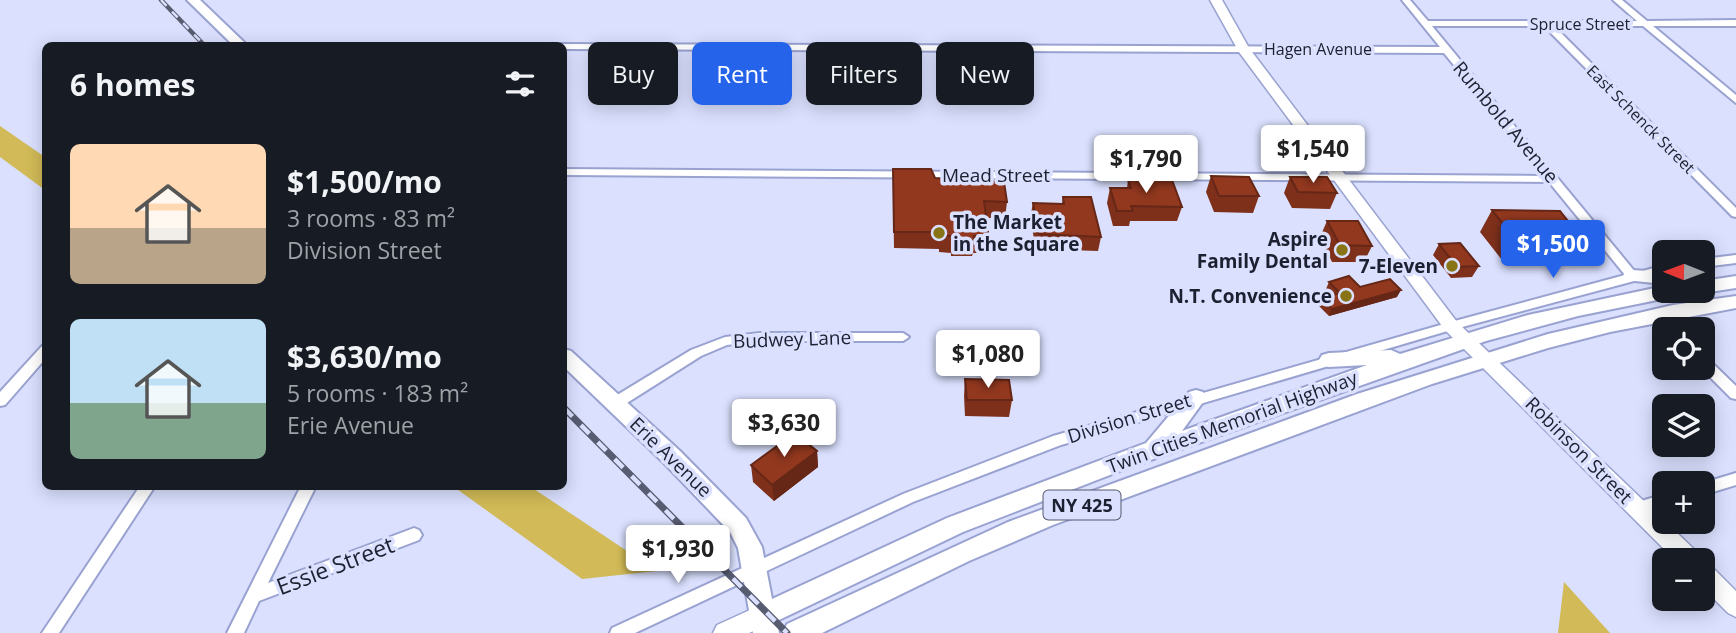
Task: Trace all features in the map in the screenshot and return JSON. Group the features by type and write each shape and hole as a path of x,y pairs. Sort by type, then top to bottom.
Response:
{"main road":[{"path":"194,0 238,42"},
{"path":"1632,276 1652,277"},
{"path":"1715,280 1736,282"},
{"path":"1715,285 1736,282"},
{"name":"Twin Cities Memorial Highway","path":"765,624 956,525 1153,450 1427,353 1575,310 1652,295"},
{"name":"Twin Cities Memorial Highway","path":"796,633 946,559 1020,528 1376,395 1486,358 1625,319 1736,302"},
{"path":"1329,360 1427,353"},
{"name":"Erie Avenue","path":"567,359 738,525 750,547 765,624"},
{"path":"1153,450 1196,398"}],"street":[{"name":"Robinson Street","path":"1216,0 1243,49 1451,326 1678,548"},
{"name":"Rumbold Avenue","path":"1406,0 1632,276"},
{"path":"1617,0 1736,100"},
{"name":"Spruce Street","path":"1424,24 1736,23"},
{"name":"East Schenck Street","path":"1547,24 1736,214"},
{"name":"Hagen Avenue","path":"567,45 1446,50"},
{"name":"Mead Street","path":"567,172 1554,179"},
{"path":"1715,261 1736,258"},
{"name":"Division Street","path":"618,633 754,568 968,472 1070,436 1329,360 1652,272"},
{"name":"Budwey Lane","path":"614,404 696,353 725,341 760,337 903,337"},
{"path":"0,401 42,354"},
{"path":"1715,374 1736,394"},
{"path":"1715,486 1736,480"},
{"path":"50,633 145,490"},
{"path":"235,633 307,490"},
{"path":"1637,508 1652,504"},
{"name":"Essie Street","path":"256,595 414,535"},
{"path":"1715,585 1736,606"},
{"name":"Twin Cities Memorial Highway","path":"725,633 765,624"}],"shaded area":[{"path":"0,126 42,155 42,188 0,157"},
{"path":"458,490 536,490 657,571 582,579"},
{"path":"1564,582 1610,633 1558,633"}],"building":[{"name":"The Market in the Square","path":"893,169 931,169 935,178 1004,182 1007,202 984,201 988,232 985,232 985,236 974,236 974,240 953,240 952,236 941,236 940,232 894,232"},
{"path":"1211,176 1249,177 1259,196 1219,196"},
{"path":"1290,177 1327,177 1337,193 1298,192"},
{"path":"1128,180 1172,180 1182,207 1131,206 1133,211 1117,211 1110,188 1131,188"},
{"path":"1063,197 1091,197 1101,237 1039,234 1033,203 1064,204"},
{"path":"1492,210 1560,211 1583,240 1515,239"},
{"path":"1327,221 1358,221 1372,246 1340,245"},
{"path":"1460,243 1479,266 1457,267 1439,244"},
{"path":"1349,276 1360,287 1390,279 1401,290 1332,309 1321,298 1340,293 1329,282"},
{"path":"965,379 1009,380 1012,400 967,400"},
{"path":"795,433 817,451 772,485 751,465"}],"railway":[{"path":"161,0 201,42"},
{"path":"567,411 787,633"}],"place":[{"name":"The Market in the Square","path":"939,233"},
{"name":"Aspire Family Dental","path":"1342,250"},
{"name":"7-Eleven","path":"1452,266"},
{"name":"N.T. Convenience","path":"1346,296"}]}
